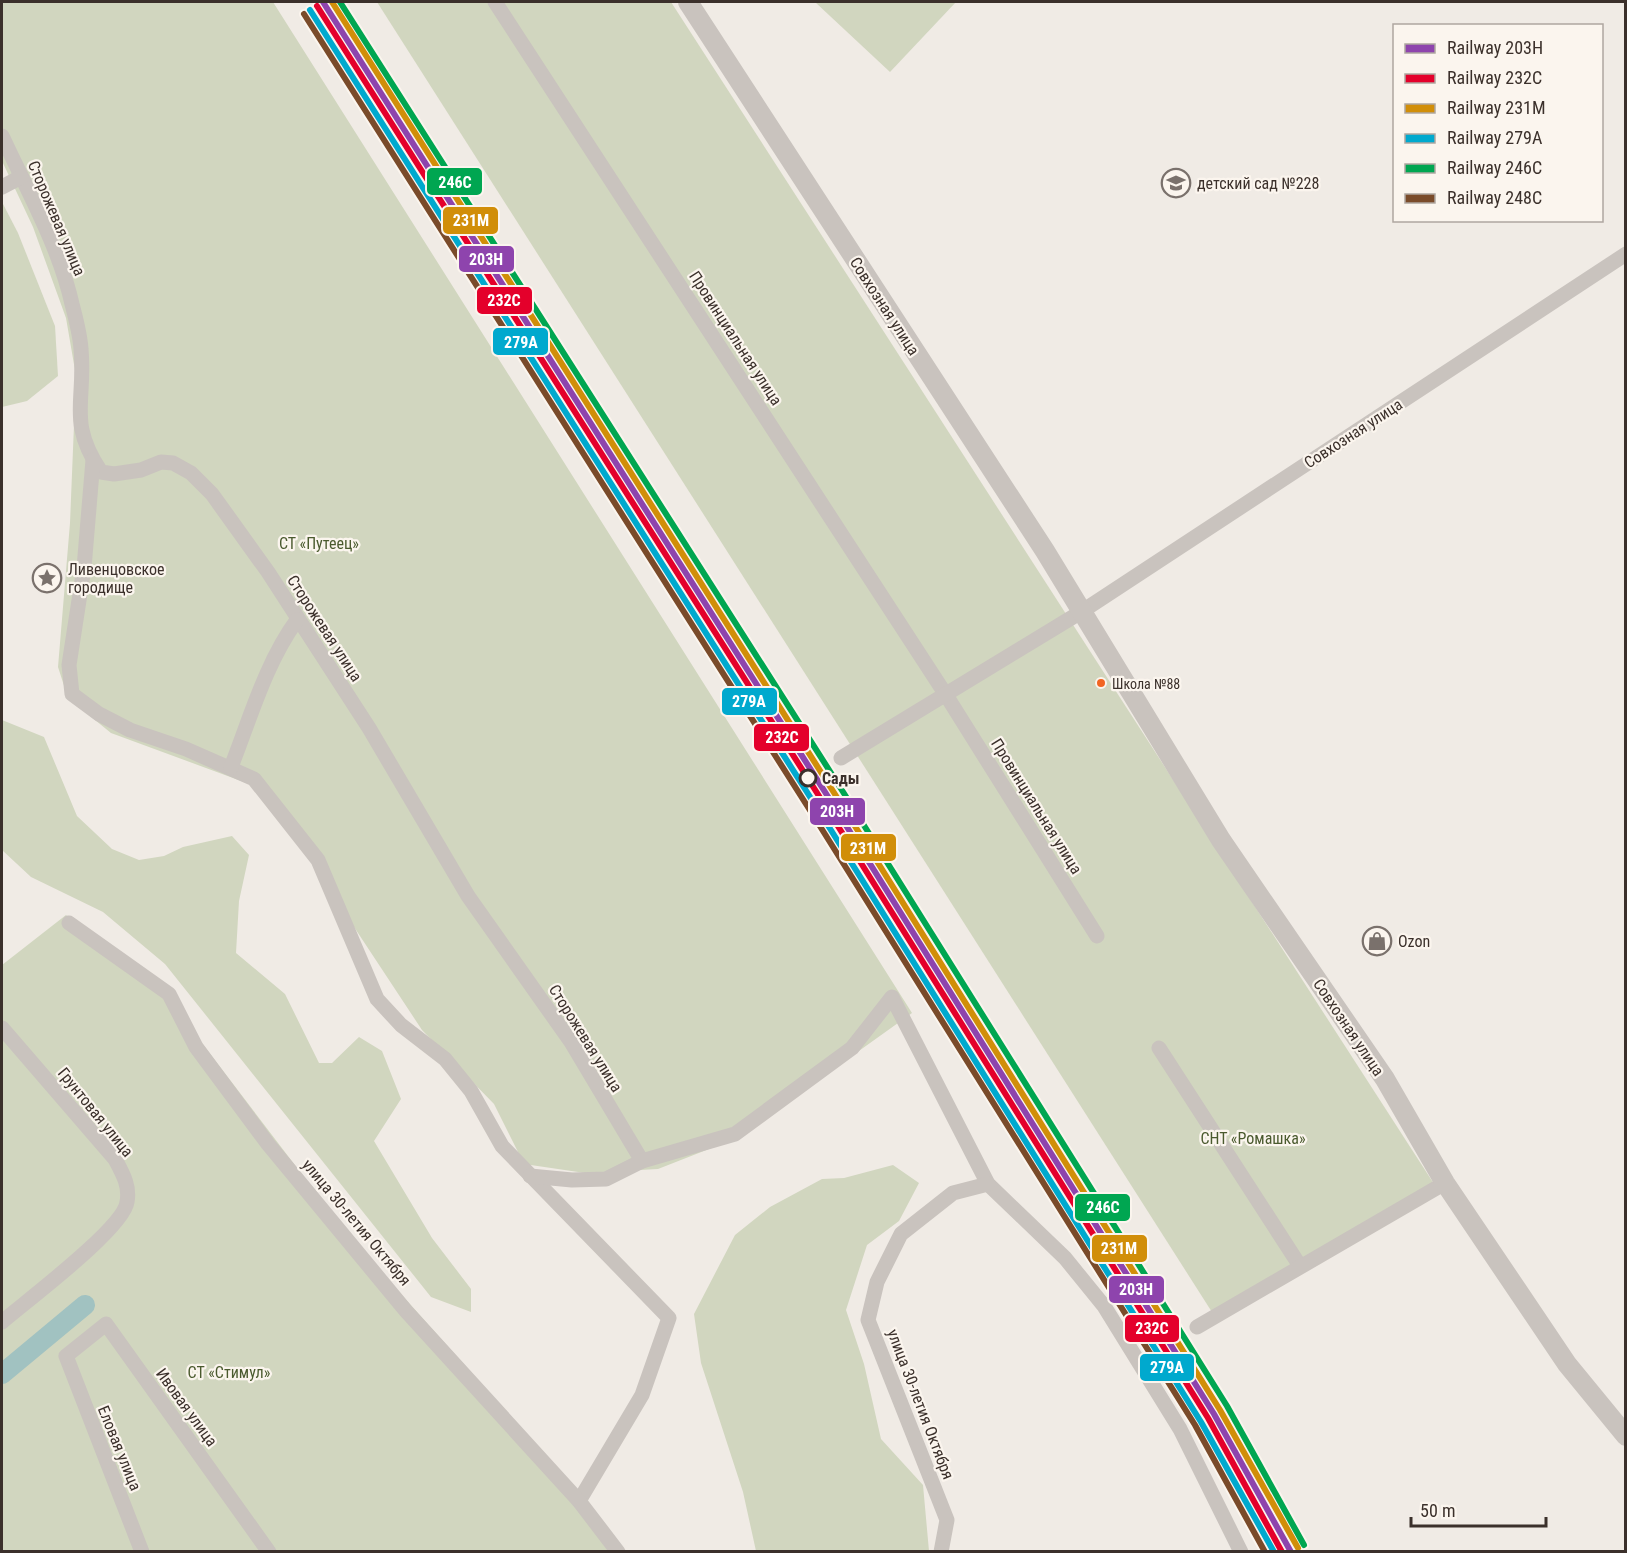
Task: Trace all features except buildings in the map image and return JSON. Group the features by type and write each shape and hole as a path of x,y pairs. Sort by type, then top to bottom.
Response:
{"street":[{"name":"Провинциальная улица","path":"495,2 946,695 1097,936"},
{"name":"Совхозная улица","path":"688,2 1045,551 1221,840 1385,1079 1445,1183 1567,1364 1626,1436"},
{"name":"Сторожевая улица","path":"2,136 54,249 72,301 81,349 82,439 93,460 101,472 114,474 141,470 161,462 183,466 212,494 268,572 369,728 468,897 571,1042 642,1161"},
{"path":"2,187 21,177"},
{"name":"Совхозная улица","path":"1081,612 1626,254"},
{"path":"93,460 84,568 69,665 72,694 99,714 130,730 231,767 254,779 318,860 377,999 401,1025 445,1059 471,1091 502,1146 669,1318 642,1395 579,1501"},
{"path":"841,758 1081,612"},
{"path":"231,767 264,682 289,631 297,620"},
{"name":"улица 30-летия Октября","path":"69,923 170,994 196,1047 268,1144 406,1311 579,1501 618,1551"},
{"path":"530,1176 606,1179 642,1161 735,1134 852,1048 892,997 988,1184 1065,1258 1104,1306 1180,1429 1240,1551"},
{"name":"Грунтовая улица","path":"2,1028 115,1159 127,1182 128,1205 102,1238 2,1322"},
{"path":"1159,1048 1300,1266"},
{"path":"1197,1327 1445,1183"},
{"name":"улица 30-летия Октября","path":"941,1551 947,1520 868,1320 877,1282 901,1234 953,1193 988,1184"},
{"name":"Ивовая улица","path":"66,1356 106,1324 269,1551"},
{"name":"Еловая улица","path":"66,1356 142,1551"}],"green space":[{"name":"СТ «Путеец»","path":"2,2 273,2 912,1013 737,1138 658,1169 585,1173 524,1164 494,1104 422,1030 263,789 111,733 68,698 58,667 70,523 76,376 66,318 33,227 2,161"},
{"name":"СНТ «Ромашка»","path":"377,2 671,2 1436,1187 1217,1320"},
{"path":"815,2 956,2 890,72"},
{"path":"2,202 18,233 55,326 58,376 27,401 2,407"},
{"path":"2,720 44,737 77,816 112,849 139,860 164,856 183,847 232,836 249,855 239,901 236,953 285,994 319,1063 332,1063 359,1037 382,1051 401,1099 374,1141 432,1238 471,1289 471,1312 431,1297 165,964 103,912 31,877 2,850"},
{"name":"СТ «Стимул»","path":"66,915 163,992 349,1236 512,1418 614,1551 2,1552 2,965"},
{"path":"893,1165 919,1183 899,1221 867,1245 846,1310 864,1364 881,1439 923,1485 929,1551 756,1551 743,1492 701,1363 694,1314 735,1235 770,1207 822,1179 844,1178"}],"waterway":[{"path":"2,1374 85,1305"}],"rail line":[{"name":"203Н","path":"323,2 832,803 1214,1414 1291,1552"},
{"name":"231М","path":"332,2 838,799 1220,1410 1298,1548"},
{"name":"246С","path":"340,2 845,795 1227,1406 1304,1545"},
{"name":"232C","path":"317,6 826,807 1208,1418 1282,1552"},
{"name":"279А","path":"310,10 819,811 1201,1422 1274,1552"},
{"name":"248С","path":"304,14 813,815 1195,1425 1265,1552"}],"place":[{"name":"детский сад №228","path":"1176,183"},
{"name":"Ливенцовское городище","path":"47,578"},
{"name":"Школа №88","path":"1101,683"},
{"name":"Сады","path":"808,778"},
{"name":"Ozon","path":"1377,941"}]}
